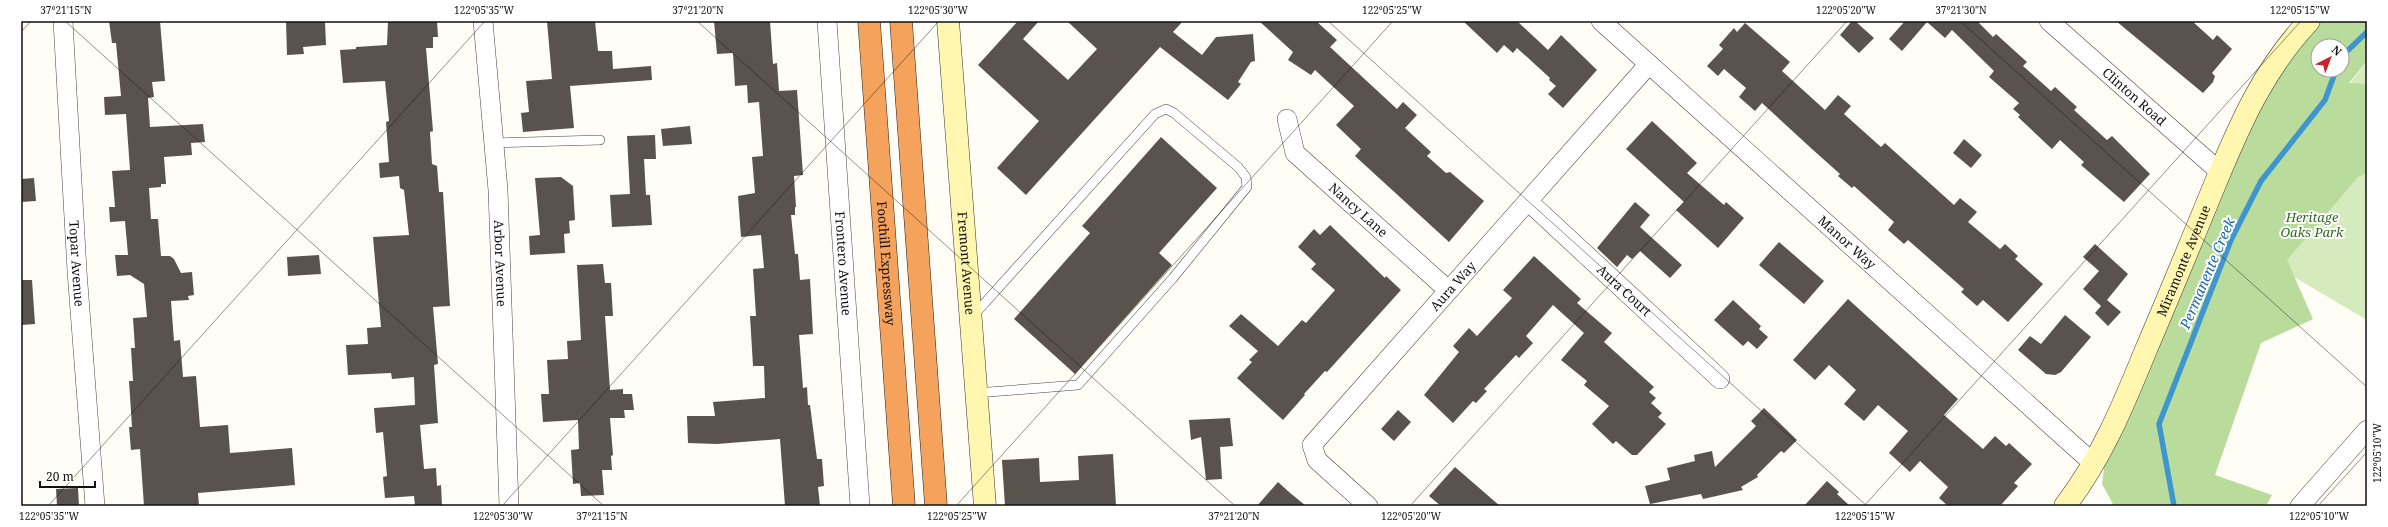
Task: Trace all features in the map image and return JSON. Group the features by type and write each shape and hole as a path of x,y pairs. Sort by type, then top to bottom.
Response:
{"highway":[{"name":"Foothill Expressway","path":"869,21 904,506"},
{"path":"901,21 936,506"}],"street":[{"name":"Topar Avenue","path":"63,21 77,271 95,506"},
{"name":"Arbor Avenue","path":"483,21 498,190 509,506"},
{"name":"Frontero Avenue","path":"827,21 860,506"},
{"name":"Fremont Avenue","path":"948,21 985,506"},
{"name":"Manor Way","path":"1602,21 2094,464"},
{"name":"Clinton Road","path":"2049,21 2220,172"},
{"name":"Miramonte Avenue","path":"2064,506 2094,464 2108,438 2220,172 2253,98 2287,46 2309,21"},
{"name":"Aura Way","path":"1368,506 1316,460 1312,445 1448,290 1529,202 1649,64"},
{"name":"Nancy Lane","path":"1287,119 1295,153 1448,290"},
{"name":"Aura Court","path":"1529,202 1720,379"},
{"path":"2300,506 2367,430"}],"lane":[{"path":"970,318 1155,114 1166,109 1174,113 1238,166 1246,177 1247,187 1218,224 1078,385 976,393"},
{"path":"493,143 600,140"}],"green space":[{"path":"2310,21 2367,21 2367,61 2349,83 2367,84 2367,173 2358,177 2287,260 2313,319 2261,343 2215,475 2272,495 2266,506 2114,506 2102,484 2108,438 2220,172"},
{"name":"Heritage Oaks Park","path":"2367,61 2367,320 2231,240"}],"building":[{"path":"109,21 160,21 165,81 152,82 154,97 148,98 150,127 203,124 205,142 191,143 192,155 164,157 166,184 161,184 161,187 149,188 151,219 158,219 161,256 170,256 174,259 181,273 192,272 194,295 188,296 189,300 171,301 174,341 180,340 183,377 196,376 200,427 228,425 230,453 292,448 295,485 198,493 199,506 144,506 140,449 131,450 129,427 132,427 129,381 133,381 131,348 135,348 133,318 147,317 144,284 130,275 117,276 115,255 128,255 125,221 110,222 109,207 115,207 112,171 130,170 126,114 105,115 104,97 121,96 116,43 112,43"},
{"path":"286,21 325,21 326,45 303,47 304,54 287,55"},
{"path":"388,21 437,21 438,37 433,37 433,48 426,48 433,131 430,132 432,164 437,166 439,192 443,192 450,306 433,307 438,364 434,365 438,423 420,425 424,469 436,468 437,486 441,485 442,506 415,506 414,496 385,498 383,477 387,476 383,432 376,433 374,408 415,405 414,377 392,379 391,373 348,375 346,345 368,344 367,328 381,327 373,237 409,235 404,190 400,188 399,176 380,178 379,163 389,162 386,122 389,121 385,81 343,83 340,50 356,49 356,47 387,45"},
{"path":"547,21 595,21 598,51 612,51 613,69 651,66 652,80 570,86 574,128 523,132 521,113 529,112 526,81 552,79"},
{"path":"714,21 770,21 773,64 777,63 779,91 797,90 803,175 794,176 796,207 795,215 791,215 795,254 798,254 800,280 810,279 813,334 799,335 803,388 807,387 808,405 810,405 817,459 822,459 824,486 818,487 820,506 785,506 780,439 717,444 688,443 687,416 715,416 713,402 765,398 764,366 753,366 750,316 756,316 753,269 764,268 761,235 741,237 738,196 755,193 752,157 763,156 759,102 748,103 747,85 735,86 733,53 717,54"},
{"path":"1018,21 1039,21 1023,39 1068,80 1097,49 1067,21 1183,21 1173,32 1202,55 1216,37 1253,34 1255,61 1251,62 1238,82 1241,84 1228,100 1160,47 1026,195 997,168 1039,121 978,65"},
{"path":"1259,21 1316,21 1337,40 1330,47 1397,109 1403,102 1417,115 1405,128 1431,152 1427,156 1446,173 1450,172 1484,201 1449,242 1355,156 1361,149 1336,125 1354,106 1315,70 1311,75 1288,60 1293,52"},
{"path":"1463,21 1517,21 1548,50 1561,35 1597,70 1563,108 1548,94 1556,86 1549,80 1550,78 1517,48 1513,53 1504,45 1497,53"},
{"path":"1852,21 1855,21 1874,38 1859,53 1840,35"},
{"path":"1905,21 1977,21 1993,37 1996,34 2027,62 2023,66 2051,91 2055,87 2077,107 2074,110 2107,140 2112,136 2150,174 2124,202 2081,165 2084,162 2060,140 2052,149 2018,117 2020,115 2013,109 2019,103 1989,77 1994,71 1952,30 1945,38 1927,22 1902,51 1889,39"},
{"path":"2116,21 2192,21 2213,40 2217,35 2232,49 2212,73 2215,76 2213,82 2203,93"},
{"path":"1745,23 1790,62 1782,71 1825,110 1838,95 1851,106 1844,114 1881,147 1885,143 1954,205 1960,198 1977,212 1968,222 2000,249 2005,244 2018,256 2015,259 2043,284 2008,322 1983,300 1977,306 1961,292 1964,289 1908,240 1904,244 1888,230 1894,222 1854,186 1852,188 1838,176 1840,174 1762,103 1755,111 1739,97 1746,88 1724,69 1718,76 1707,66 1723,49 1719,45 1734,28 1737,32"},
{"path":"1652,121 1697,163 1687,173 1724,205 1726,202 1744,218 1718,248 1676,210 1684,202 1626,149"},
{"path":"690,126 692,144 663,146 661,129"},
{"path":"655,135 656,159 644,159 646,195 650,195 652,225 612,227 610,195 630,194 627,136"},
{"path":"1161,137 1217,188 1159,253 1172,265 1075,374 1014,319 1090,233 1082,226"},
{"path":"1964,139 1982,155 1971,168 1953,153"},
{"path":"561,177 573,186 575,220 569,221 570,233 564,234 565,253 530,255 529,236 540,235 535,178"},
{"path":"34,178 36,201 21,202 21,179"},
{"path":"1635,202 1650,215 1640,227 1682,265 1670,278 1640,251 1632,259 1627,255 1617,267 1597,248"},
{"path":"1330,225 1385,278 1386,276 1401,290 1327,372 1325,371 1304,394 1305,395 1283,420 1237,378 1252,362 1249,360 1258,351 1229,326 1241,314 1278,346 1302,320 1306,323 1335,290 1311,269 1316,264 1298,247 1314,229 1320,235"},
{"path":"1779,242 1824,281 1804,304 1759,265"},
{"path":"2095,244 2128,274 2107,300 2121,312 2108,326 2095,313 2101,306 2083,289 2099,271 2083,257"},
{"path":"319,255 321,274 288,276 287,257"},
{"path":"1534,256 1581,299 1577,303 1612,333 1604,342 1654,387 1649,392 1656,398 1651,403 1662,413 1658,417 1666,424 1637,455 1632,455 1616,441 1613,444 1592,424 1609,406 1584,385 1587,381 1561,360 1584,333 1553,305 1526,336 1533,343 1519,358 1516,355 1484,389 1487,391 1476,403 1473,401 1453,423 1424,395 1459,352 1453,346 1469,328 1477,336 1512,298 1503,290"},
{"path":"603,264 605,283 611,283 613,316 605,316 610,390 623,389 623,394 632,394 634,410 624,410 625,418 610,418 613,455 611,456 612,470 602,470 604,495 581,496 580,483 573,484 571,450 579,449 578,420 543,422 541,394 549,394 547,360 568,359 567,341 581,340 577,265"},
{"path":"21,280 32,280 35,324 21,325"},
{"path":"1848,299 1958,399 1944,415 1983,449 1995,436 2006,446 2009,443 2032,464 2014,483 2018,486 2000,506 1948,506 1939,498 1948,487 1920,461 1910,472 1889,453 1908,431 1878,405 1864,421 1844,404 1856,390 1829,365 1815,380 1793,360"},
{"path":"1733,300 1761,326 1759,329 1768,337 1757,349 1748,341 1743,346 1714,320"},
{"path":"2065,315 2091,337 2061,372 2055,375 2046,374 2018,350 2030,336 2041,344"},
{"path":"1764,408 1797,440 1784,453 1781,451 1757,475 1758,477 1741,487 1743,490 1703,499 1701,494 1650,504 1645,486 1670,480 1667,468 1695,461 1694,455 1712,451 1715,467 1756,426 1751,421"},
{"path":"1398,410 1411,422 1394,441 1381,429"},
{"path":"1230,418 1233,446 1220,447 1222,479 1206,480 1201,437 1191,440 1189,420"},
{"path":"1113,454 1116,506 1005,506 1002,460 1039,458 1040,482 1079,480 1078,456"},
{"path":"1455,467 1500,506 1441,506 1429,496"},
{"path":"1827,481 1839,492 1837,494 1850,506 1804,506"},
{"path":"1278,482 1289,492 1306,506 1257,506"},
{"path":"78,488 79,506 57,506 56,489"}],"waterway":[{"name":"Permanente Creek","path":"2350,48 2367,32"},
{"name":"Permanente Creek","path":"2174,506 2159,424 2231,240 2261,181 2325,100 2333,78"}]}
